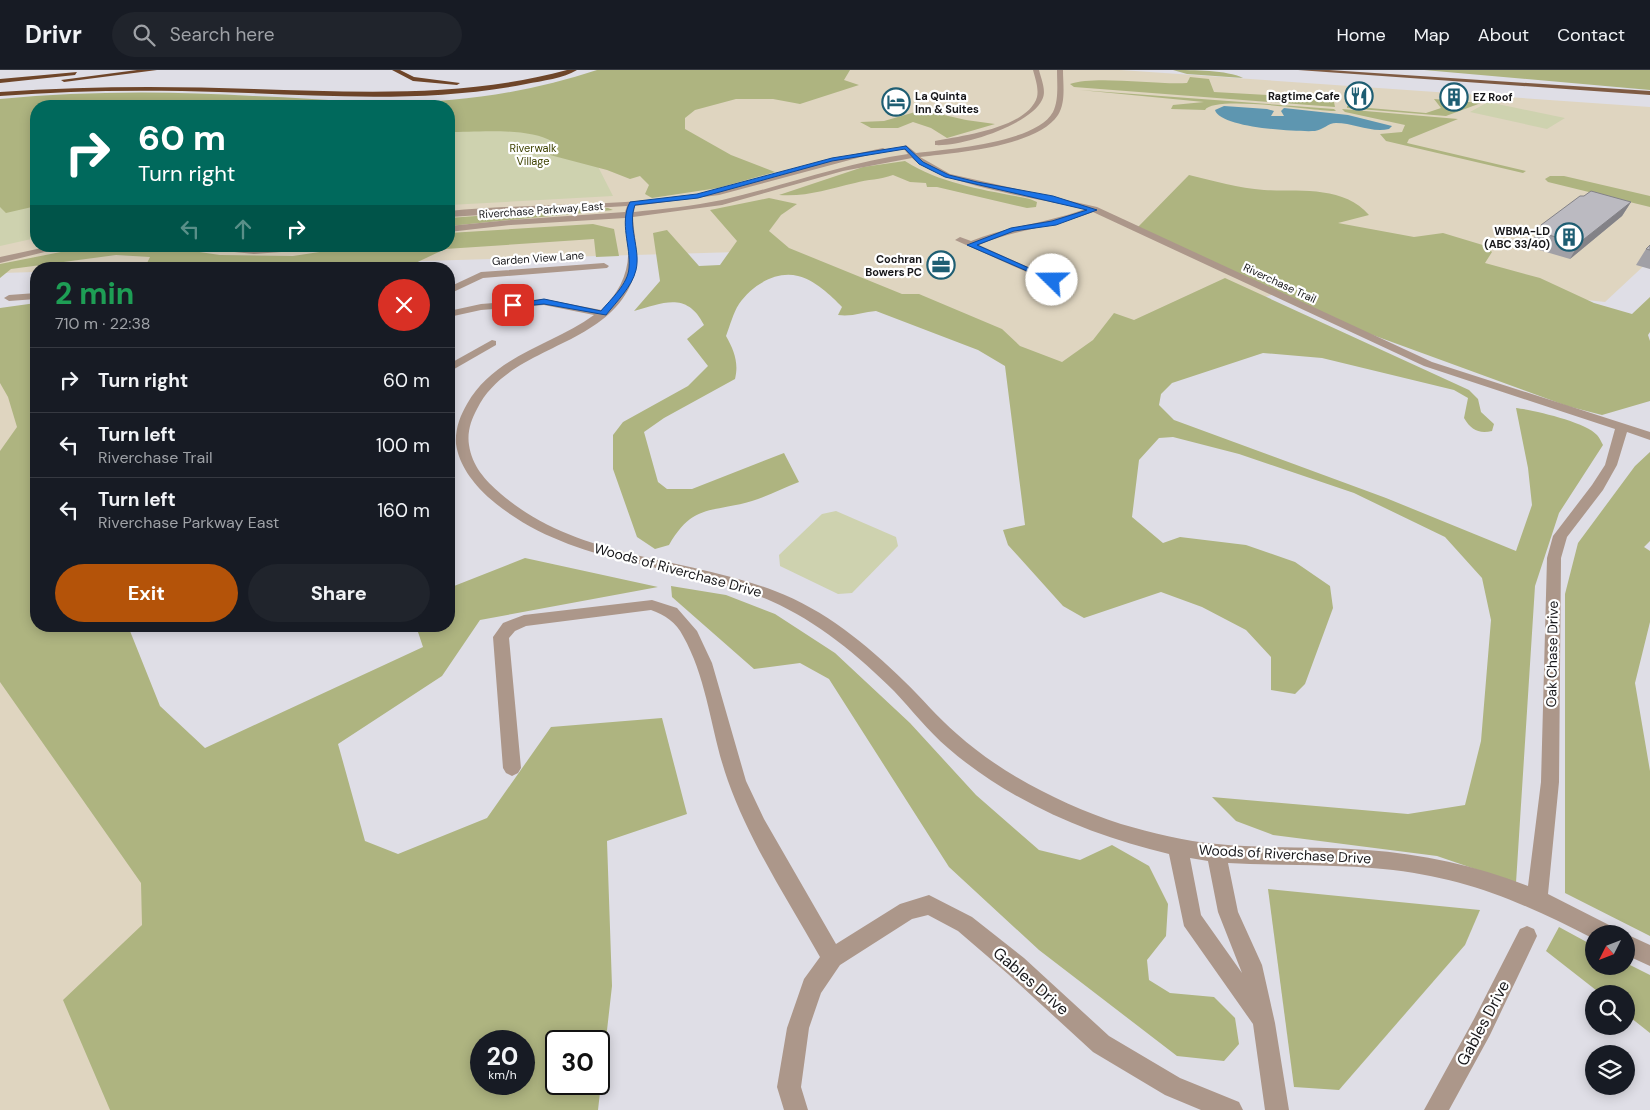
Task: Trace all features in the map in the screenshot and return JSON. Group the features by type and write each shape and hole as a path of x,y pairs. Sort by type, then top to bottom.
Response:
{"highway":[{"path":"0,81 103,70"},
{"path":"0,87 154,70"},
{"path":"395,70 413,79 456,83 504,80 557,70"},
{"path":"0,94 134,87 383,95 422,94 536,80 574,70"}],"main road":[{"path":"1301,70 1650,93"},
{"path":"1377,70 1606,90"}],"street":[{"path":"931,144 989,131 1012,123 1030,112 1040,96 1036,70"},
{"name":"Riverchase Parkway East","path":"455,214 632,204 698,196 832,160 911,150 994,143 1038,127 1050,119 1059,106 1060,70"},
{"name":"Riverchase Parkway East","path":"455,229 628,215 736,200 911,150"},
{"name":"Riverchase Trail","path":"911,150 929,168 957,179 1076,204 1094,210 1428,364 1650,436"},
{"name":"Woods of Riverchase Drive","path":"632,204 628,215 633,269 628,282 603,314 586,326 523,356 504,369 480,391 473,401 465,422 462,436 467,462 471,470 494,496 524,520 564,539 657,566 736,583 802,610 853,642 963,750 1034,795 1112,829 1178,846 1216,853 1384,860 1480,880 1537,899 1588,925"},
{"path":"1052,280 960,240 998,227 1060,213 1076,204"},
{"path":"970,245 1006,231 1054,223 1094,210"},
{"path":"0,250 20,245"},
{"path":"0,260 37,252"},
{"name":"Garden View Lane","path":"455,288 481,275 604,266"},
{"path":"10,298 30,296"},
{"path":"455,313 481,307 544,302 603,314"},
{"path":"455,365 492,343"},
{"name":"Oak Chase Drive","path":"1537,899 1550,782 1554,558 1560,536 1598,487 1611,465 1622,427"},
{"path":"512,768 501,637 509,627 524,621 652,605 672,612 689,631 704,663 733,769 757,825 832,958"},
{"path":"1178,846 1191,919 1264,1023"},
{"path":"1216,853 1228,912 1251,965 1264,1023 1277,1110"},
{"name":"Gables Drive","path":"796,1110 789,1087 798,1028 812,987 832,958 906,911 929,905 965,924 1016,966 1101,1044 1173,1087 1231,1110"},
{"name":"Gables Drive","path":"1436,1110 1482,1027 1527,936"},
{"path":"1635,948 1650,956"}],"shaded area":[{"path":"809,70 1121,70 1650,107 1650,260 1605,302 1335,273 1065,366 776,251 389,262 30,262 30,272 0,273 0,137 30,136 30,252 455,252 455,119"},
{"path":"0,313 30,330 30,632 40,632 333,1110 0,1110"}],"green space":[{"path":"597,70 850,70 844,80 859,85 800,104 773,99 736,99 695,110 685,118 685,129 731,155 775,172 718,188 652,198 645,194 649,185 640,176 630,179 607,170 550,155 553,142 543,137 502,131 455,132 455,100 542,86"},
{"path":"1173,70 1219,72 1243,78 1187,74"},
{"path":"1424,70 1650,70 1650,90"},
{"path":"1190,77 1209,79 1214,92 1321,98 1334,102 1335,107 1074,87 1070,84 1095,80 1187,83"},
{"path":"1080,90 1334,109 1336,111 1245,104 1212,106 1205,110 1171,109 1173,105 1204,102"},
{"path":"95,93 221,94 333,100 30,100 30,207 6,213 0,207 0,99"},
{"path":"1434,99 1481,103 1446,116 1347,108 1347,106 1426,113 1441,108"},
{"path":"1488,102 1565,118 1547,129 1470,112"},
{"name":"Riverwalk Village","path":"566,104 613,196 455,205 455,114"},
{"path":"1342,109 1458,119 1409,139 1407,143 1526,171 1523,173 1386,141 1380,134 1402,132 1405,125 1345,112"},
{"path":"922,110 966,120 995,124 947,138 931,128 913,122 898,128 871,128 860,122 884,121"},
{"path":"30,152 30,239 0,246 0,155"},
{"path":"905,161 934,176 965,186 1030,199 1037,202 1036,207 1027,208 937,187 927,187 926,183 910,182 893,175 808,194 779,195 863,167"},
{"path":"1189,175 1255,189 1334,194 1358,205 1369,215 1338,223 1414,237 1443,233 1486,246 1492,252 1485,263 1540,278 1594,303 1632,314 1650,297 1650,332 1648,335 1650,341 1650,401 1602,415 1567,406 1359,330 1138,227"},
{"path":"1550,176 1564,176 1650,196 1650,207 1548,182 1545,179"},
{"path":"769,198 797,204 781,215 769,231 789,248 902,294 919,294 1002,329 1020,346 1062,362 1093,340 1114,313 1134,320 1225,278 1469,390 1478,399 1481,412 1494,424 1492,431 1483,432 1470,426 1464,418 1468,398 1454,390 1322,358 1263,353 1172,383 1161,394 1159,405 1174,420 1386,498 1516,551 1532,505 1528,468 1516,408 1571,421 1591,430 1597,435 1603,445 1559,513 1535,586 1516,883 1437,856 1273,835 1236,821 1212,797 1408,814 1465,805 1481,741 1491,620 1482,578 1445,537 1354,493 1239,454 1173,437 1159,438 1139,460 1132,517 1163,543 1180,537 1246,545 1295,562 1330,586 1333,608 1305,684 1295,694 1271,690 1271,657 1246,630 1202,607 1161,592 1084,618 1063,606 1008,545 1003,530 1025,525 1005,366 978,350 876,311 853,315 838,315 842,307 816,284 798,276 781,275 765,281 750,291 733,315 726,336 735,357 735,379 664,418 644,432 658,482 667,489 692,489 784,453 799,482 752,501 714,509 695,516 686,522 669,545 655,549 637,537 613,469 613,435 623,422 688,386 708,366 687,339 704,325 690,307 674,302 634,311 660,281 653,233 667,230 699,266 720,265 737,241 710,210"},
{"path":"582,208 608,208 613,210 455,225 455,218"},
{"path":"593,224 614,229 619,256 596,257 594,239 455,248 455,233"},
{"path":"61,252 199,252 220,255 293,256 319,252 439,252 418,262 148,262 150,257 116,255 64,262 30,262 30,266 11,269 0,278 0,264"},
{"path":"30,304 30,632 130,632 160,706 205,748 423,647 418,632 455,632 455,586 525,558 658,587 480,620 442,676 338,744 365,841 398,854 487,818 551,727 662,718 687,814 607,841 612,986 607,1030 545,1030 545,1095 600,1095 598,1110 110,1110 63,1000 142,925 141,883 0,682 0,451 17,427 8,397 0,383 0,308"},
{"path":"1650,452 1650,541 1644,547 1650,551 1650,622 1635,683 1650,771 1650,936 1635,928 1635,925 1628,925 1565,893 1565,594 1578,543 1635,466"},
{"path":"836,511 896,537 898,546 852,593 838,594 780,566 779,555 822,514"},
{"path":"671,586 726,595 775,614 835,653 910,723 976,795 1039,850 1080,860 1112,845 1149,866 1168,904 1166,936 1147,960 1149,980 1170,993 1214,997 1235,1018 1239,1044 1224,1061 1177,1056 1039,950 949,867 829,679 800,663 754,669 672,597"},
{"path":"1268,889 1480,910 1465,945 1339,1090 1294,1087"},
{"path":"1559,927 1585,941 1585,975 1635,975 1635,968 1650,975 1650,1033 1635,1021 1635,985 1589,985 1546,951"}],"water":[{"path":"1224,106 1267,109 1274,111 1271,116 1284,116 1281,111 1284,108 1348,115 1392,126 1389,129 1376,130 1336,123 1315,131 1260,128 1230,121 1220,116 1215,110"}],"building":[{"path":"1591,191 1631,202 1579,243 1537,232 1545,226 1541,225 1580,196 1584,196"}],"place":[{"name":"Ragtime Cafe","path":"1359,96"},
{"name":"EZ Roof","path":"1454,97"},
{"name":"La Quinta Inn & Suites","path":"896,102"},
{"name":"WBMA-LD (ABC 33/40)","path":"1569,237"},
{"name":"Cochran Bowers PC","path":"941,265"}],"route":[{"path":"513,305 544,302 603,314 628,282 633,269 628,215 632,204 698,196 731,189 832,160 906,147 921,163 947,176 977,184 1053,198 1094,210 1054,223 1013,229 970,245 1052,280"}]}
